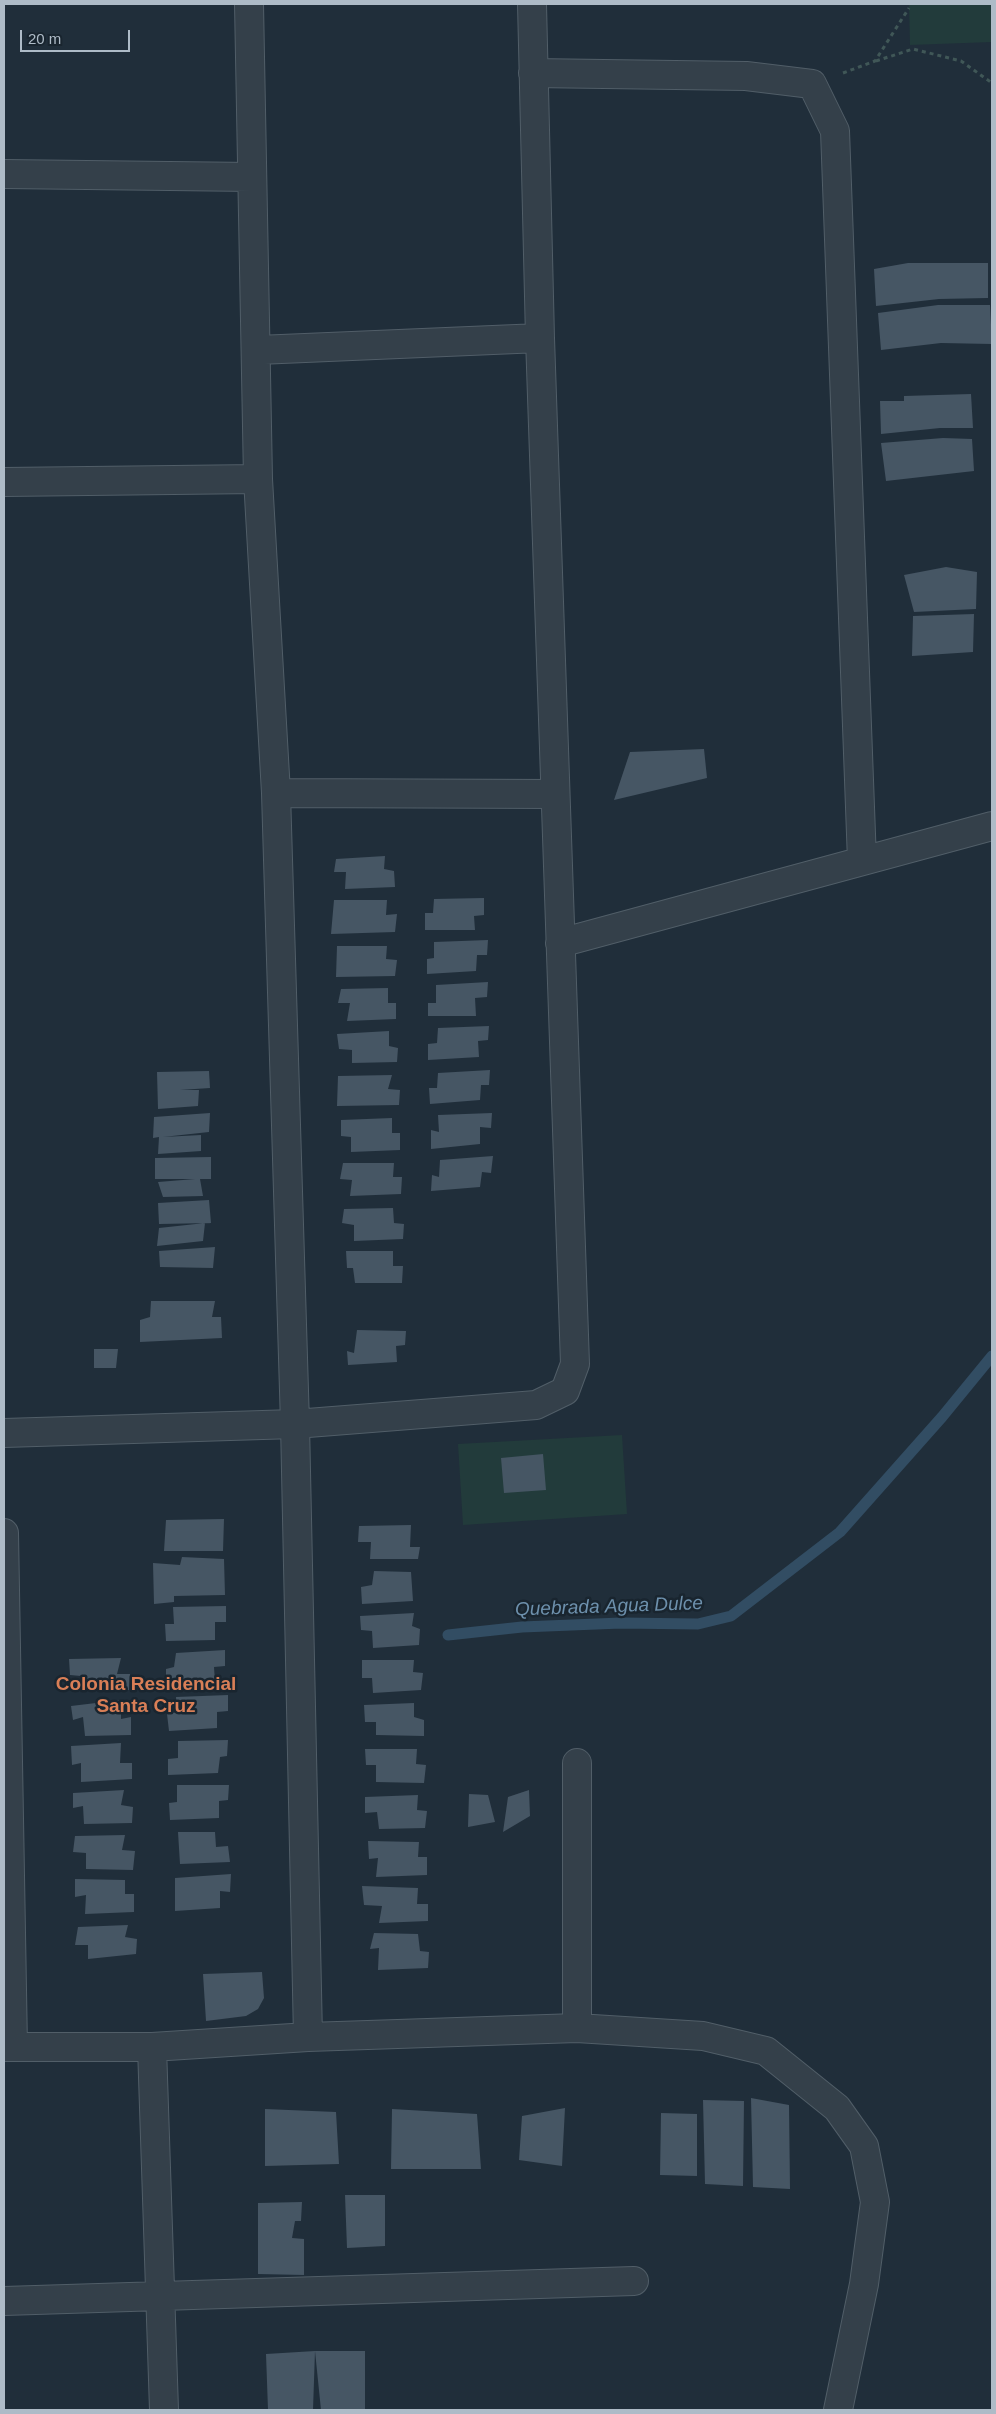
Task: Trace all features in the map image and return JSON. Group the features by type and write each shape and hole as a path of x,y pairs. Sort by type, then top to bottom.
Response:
{"street":[{"path":"249,4 258,350 258,479 276,793 295,1424 308,2037"},
{"path":"4,1433 295,1424 536,1405 565,1391 575,1364 540,338 532,4"},
{"path":"533,73 746,76 812,84 835,131 862,861"},
{"path":"4,174 252,177"},
{"path":"258,350 540,338"},
{"path":"4,482 258,479"},
{"path":"276,793 555,794"},
{"path":"560,943 992,826"},
{"path":"4,1533 8,2047 152,2047 308,2037 577,2028 703,2036 766,2051 837,2108 864,2146 875,2202 864,2284 838,2410"},
{"path":"577,1762 577,2028"},
{"path":"152,2047 164,2410"},
{"path":"4,2301 159,2298 634,2281"}],"path":[{"path":"875,61 909,8"},
{"path":"812,84 913,49 961,61 992,83"}],"green space":[{"path":"909,4 992,4 992,42 910,45"},
{"path":"622,1435 627,1514 463,1525 458,1444"}],"building":[{"path":"908,263 988,263 988,298 939,299 876,306 874,269"},
{"path":"938,305 990,305 992,344 941,343 881,350 878,313"},
{"path":"971,394 973,428 940,428 881,434 880,401 904,401 904,396"},
{"path":"943,438 972,439 974,471 886,481 881,443"},
{"path":"946,567 977,572 976,609 914,612 904,575"},
{"path":"974,614 973,652 912,656 913,616"},
{"path":"704,749 707,778 614,800 630,752"},
{"path":"385,856 384,869 394,871 395,887 345,889 346,872 334,872 336,859"},
{"path":"484,898 484,915 474,916 475,930 425,930 425,913 433,913 434,899"},
{"path":"334,900 387,900 386,915 397,914 395,932 331,934"},
{"path":"488,940 487,955 477,955 476,971 427,974 427,959 434,958 434,942"},
{"path":"337,946 387,946 386,959 397,960 395,976 336,977"},
{"path":"488,982 487,997 475,998 476,1016 428,1016 428,1003 436,1003 436,985"},
{"path":"388,988 388,1003 396,1003 396,1019 347,1021 350,1003 338,1003 341,989"},
{"path":"489,1026 488,1040 478,1041 479,1057 428,1060 428,1044 437,1043 438,1028"},
{"path":"389,1031 389,1046 398,1048 397,1062 352,1063 352,1050 339,1049 337,1034"},
{"path":"490,1070 489,1085 481,1085 480,1100 430,1104 429,1088 437,1088 438,1073"},
{"path":"209,1071 210,1088 180,1090 199,1090 198,1106 158,1109 157,1072"},
{"path":"392,1075 388,1089 400,1090 399,1105 337,1106 338,1076"},
{"path":"210,1113 209,1132 163,1137 201,1135 201,1151 158,1154 159,1137 153,1138 154,1117"},
{"path":"492,1113 491,1128 480,1127 480,1144 431,1149 431,1130 439,1132 438,1115"},
{"path":"392,1118 392,1133 400,1133 400,1150 351,1152 351,1137 341,1136 341,1120"},
{"path":"493,1156 491,1173 482,1172 480,1187 431,1191 432,1175 439,1177 440,1160"},
{"path":"211,1157 211,1179 200,1179 203,1196 163,1197 158,1182 195,1179 155,1179 155,1158"},
{"path":"343,1163 394,1163 393,1177 402,1177 401,1194 350,1196 352,1180 340,1179"},
{"path":"209,1200 211,1223 159,1224 158,1203"},
{"path":"393,1208 394,1223 404,1224 403,1239 354,1241 354,1225 342,1223 344,1209"},
{"path":"205,1223 203,1241 157,1246 159,1228"},
{"path":"215,1247 213,1268 160,1267 159,1251"},
{"path":"346,1251 393,1251 393,1266 403,1266 402,1283 355,1283 353,1268 347,1268"},
{"path":"151,1301 215,1301 212,1317 221,1317 222,1338 140,1342 140,1320 150,1317"},
{"path":"357,1330 406,1331 405,1345 396,1346 397,1362 348,1365 347,1351 354,1353"},
{"path":"94,1349 118,1349 116,1368 94,1368"},
{"path":"543,1454 546,1490 504,1493 501,1458"},
{"path":"224,1519 223,1551 164,1551 166,1520"},
{"path":"411,1525 410,1547 420,1547 418,1559 370,1559 371,1542 358,1542 359,1526"},
{"path":"182,1557 224,1559 225,1595 174,1596 174,1602 154,1604 153,1563 180,1565"},
{"path":"374,1571 411,1572 413,1601 362,1604 361,1587 372,1585"},
{"path":"226,1606 226,1622 215,1622 215,1640 166,1641 165,1624 174,1624 173,1607"},
{"path":"414,1613 412,1626 420,1629 419,1645 373,1648 372,1631 361,1630 360,1616"},
{"path":"225,1650 225,1666 214,1667 215,1682 166,1684 166,1669 174,1667 176,1653"},
{"path":"121,1658 117,1674 130,1674 129,1690 82,1690 81,1676 70,1675 69,1659"},
{"path":"362,1660 414,1660 413,1672 423,1673 421,1690 373,1693 372,1678 362,1678"},
{"path":"228,1695 228,1711 217,1712 217,1728 169,1731 167,1714 177,1712 176,1697"},
{"path":"121,1700 121,1719 131,1717 131,1735 85,1736 83,1717 73,1720 71,1706"},
{"path":"414,1703 414,1717 424,1720 424,1736 376,1735 376,1722 365,1722 364,1705"},
{"path":"228,1740 227,1756 220,1757 218,1773 168,1775 168,1759 178,1758 178,1741"},
{"path":"121,1743 120,1763 132,1763 132,1779 81,1782 81,1763 72,1765 71,1746"},
{"path":"365,1749 417,1749 416,1764 426,1765 424,1783 376,1782 376,1765 366,1765"},
{"path":"177,1785 229,1785 228,1800 219,1801 219,1818 170,1820 169,1803 177,1802"},
{"path":"124,1790 121,1805 133,1807 132,1823 84,1824 83,1806 73,1808 73,1793"},
{"path":"529,1790 530,1816 503,1832 508,1797"},
{"path":"469,1794 488,1795 495,1822 468,1827"},
{"path":"418,1795 417,1810 427,1811 425,1828 379,1829 377,1812 365,1813 365,1797"},
{"path":"178,1832 215,1832 216,1847 228,1846 230,1862 180,1864"},
{"path":"125,1835 122,1850 135,1851 133,1870 86,1869 86,1853 73,1852 75,1836"},
{"path":"368,1841 419,1842 418,1857 427,1857 427,1875 376,1877 378,1858 369,1859"},
{"path":"231,1874 230,1892 220,1891 220,1908 175,1911 175,1878"},
{"path":"75,1879 125,1880 125,1894 134,1894 134,1912 85,1914 86,1895 75,1897"},
{"path":"362,1886 418,1888 417,1904 428,1904 428,1921 379,1923 382,1906 364,1905"},
{"path":"128,1925 125,1937 137,1939 136,1954 88,1959 88,1945 75,1945 78,1927"},
{"path":"374,1933 418,1934 420,1951 429,1952 428,1968 378,1970 379,1948 370,1949"},
{"path":"262,1972 264,1998 258,2009 246,2016 206,2021 203,1974"},
{"path":"751,2098 789,2105 790,2189 753,2187"},
{"path":"703,2100 744,2101 743,2186 705,2184"},
{"path":"565,2108 562,2166 519,2160 522,2116"},
{"path":"265,2109 336,2112 339,2164 265,2166"},
{"path":"392,2109 477,2114 481,2169 391,2169"},
{"path":"661,2113 697,2114 697,2176 660,2175"},
{"path":"345,2195 385,2195 385,2246 347,2248"},
{"path":"302,2202 301,2221 295,2221 292,2238 304,2239 304,2275 258,2274 258,2203"},
{"path":"315,2351 365,2351 365,2410 321,2410"},
{"path":"315,2351 313,2410 268,2410 266,2354"}],"waterway":[{"name":"Quebrada Agua Dulce","path":"448,1635 522,1627 621,1623 698,1624 731,1616 840,1532 942,1417 992,1356"}],"district":[{"name":"Colonia Residencial Santa Cruz","path":"146,1696"}]}
